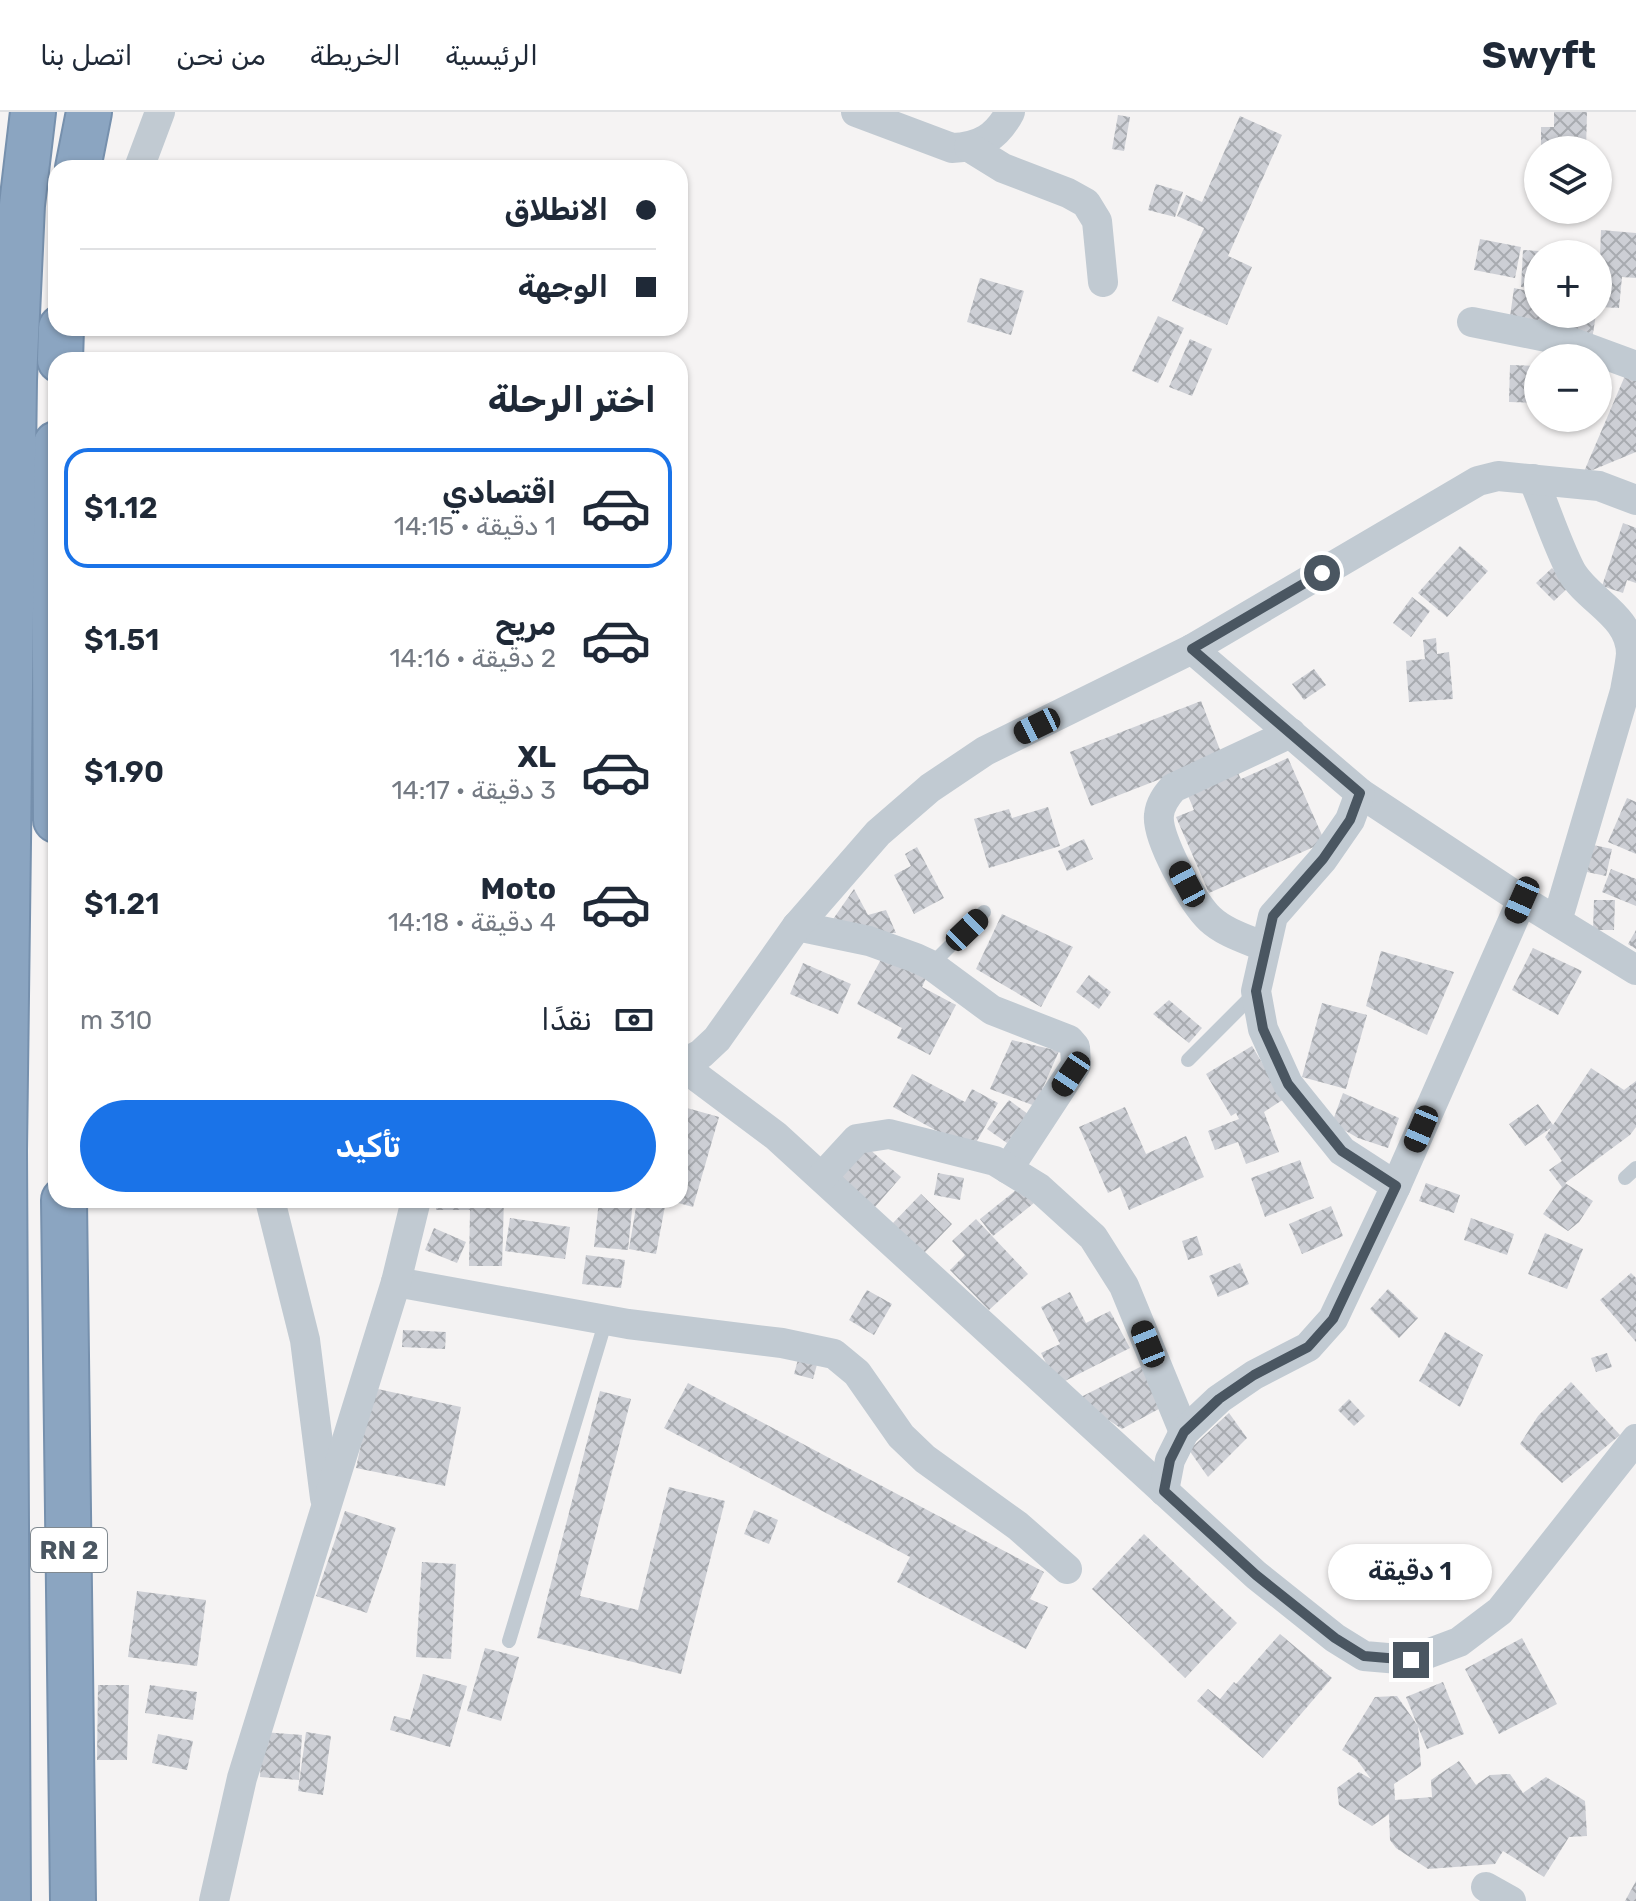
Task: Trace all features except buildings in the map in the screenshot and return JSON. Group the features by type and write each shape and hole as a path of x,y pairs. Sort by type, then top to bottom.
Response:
{"highway":[{"name":"RN 2","path":"8,1901 4,1151 14,380 22,205 33,112"},
{"path":"80,160 89,112"},
{"name":"RN 2","path":"64,1208 73,1901"}],"street":[{"path":"142,160 160,112"},
{"path":"856,112 952,148 969,147 986,141 999,131 1010,112"},
{"path":"969,147 1003,168 1086,203 1097,221 1103,282"},
{"path":"1472,322 1571,342 1636,366"},
{"path":"688,1061 701,1054 724,1030 797,926 878,833 930,788 985,751 1192,649 1478,481 1498,476 1599,486 1633,493"},
{"path":"1533,479 1571,571 1584,589 1623,626 1631,654 1630,693 1557,921"},
{"path":"1192,649 1360,793 1522,900 1636,970"},
{"path":"1265,947 1224,930 1198,905 1164,841 1158,813 1173,788 1291,733"},
{"path":"1360,793 1350,820 1323,859 1273,916 1256,991 1263,1029 1288,1084 1342,1151 1396,1186"},
{"path":"1164,1491 1170,1460 1184,1432 1219,1399 1254,1375 1308,1347 1333,1319 1396,1186 1522,900"},
{"path":"797,926 869,941 931,965 992,1010 1061,1036 1075,1047 1076,1065 1008,1169"},
{"path":"688,1070 776,1136 1256,1575 1335,1638 1364,1656 1411,1660 1459,1642 1500,1611 1636,1439"},
{"path":"822,1177 857,1139 889,1134 995,1161 1039,1188 1093,1237 1124,1286 1184,1432"},
{"path":"272,1208 305,1340 326,1508"},
{"path":"214,1901 242,1778 396,1282 414,1208"},
{"path":"396,1282 606,1320 782,1343 834,1354 857,1373 901,1436 925,1459 1018,1526 1067,1569"}],"lane":[{"path":"931,965 984,912"},
{"path":"1188,1060 1256,991"},
{"path":"509,1641 606,1320"}],"route":[{"path":"1322,573 1192,649 1360,793 1350,820 1323,859 1273,916 1256,991 1263,1029 1288,1084 1342,1151 1396,1186 1333,1319 1308,1347 1254,1375 1219,1399 1184,1432 1170,1460 1164,1491 1256,1575 1335,1638 1364,1656 1411,1660"}]}
